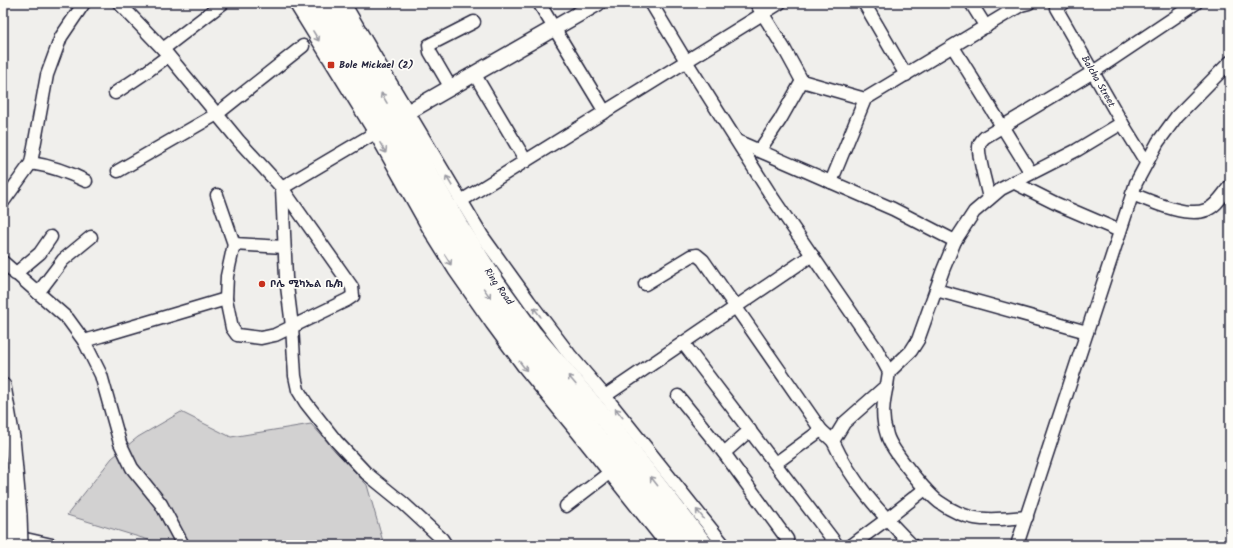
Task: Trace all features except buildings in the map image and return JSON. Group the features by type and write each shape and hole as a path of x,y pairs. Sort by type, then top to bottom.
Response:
{"highway":[{"name":"Ring Road","path":"309,3 331,10 357,51 460,228 495,282 532,333 606,420 704,545"},
{"name":"Ring Road","path":"331,10 345,62 440,223 510,326 684,545"}],"main road":[{"path":"408,112 598,3"},
{"path":"3,386 12,438 13,515 8,545"},
{"path":"3,475 20,545"}],"street":[{"path":"119,3 165,53 282,188 352,287 354,292 353,296 348,300 275,335 261,338 238,335 232,328 226,299 227,276 234,244 217,196"},
{"path":"115,92 145,73 165,53 223,3"},
{"path":"295,3 375,133 430,231 492,324 523,366 667,545"},
{"path":"352,3 365,27 383,70 483,237 570,355 605,396 724,545"},
{"path":"540,3 606,112"},
{"path":"652,3 686,61 739,142 774,200 877,350 889,372 883,403 883,420 887,437 905,464 939,502 958,512 975,518 1027,518"},
{"path":"756,3 802,81 865,99"},
{"path":"461,201 780,3"},
{"path":"864,3 906,75"},
{"path":"971,3 986,27"},
{"path":"990,199 978,147 985,137 1093,72 1196,3"},
{"path":"3,202 31,163 47,75 61,37 81,4"},
{"path":"831,182 865,99 1024,4"},
{"name":"Balcha Street","path":"1056,5 1093,72 1146,162"},
{"path":"331,10 383,70"},
{"path":"451,88 429,49 429,45 474,22"},
{"path":"118,171 217,114 303,46"},
{"path":"953,47 1031,173"},
{"path":"1017,545 1132,194 1146,162 1158,142 1177,116 1230,62"},
{"path":"475,74 526,161"},
{"path":"759,151 780,120 802,81"},
{"path":"889,372 911,351 918,340 955,241 974,212 1000,189 1077,150 1122,122"},
{"path":"282,188 375,133"},
{"path":"739,142 893,209 955,241"},
{"path":"31,163 52,166 86,181"},
{"path":"1013,182 1057,204 1120,231"},
{"path":"1132,194 1168,208 1197,212 1207,210 1217,202 1230,186"},
{"path":"282,188 286,278 292,326 295,376 298,390 306,403 336,441 366,473 403,503 442,539 446,545"},
{"path":"15,274 40,253 51,237"},
{"path":"38,293 63,260 91,237"},
{"path":"234,244 284,247"},
{"path":"645,284 691,256 697,255 703,260 820,430 833,441 838,452 865,494 912,545"},
{"path":"605,396 812,255"},
{"path":"3,262 68,319 84,342 102,375 120,443 132,468 161,504 183,545"},
{"path":"936,290 1088,332"},
{"path":"84,342 226,299"},
{"path":"683,343 776,463 837,545"},
{"path":"833,441 844,423 887,385"},
{"path":"678,396 724,452 787,539"},
{"path":"724,452 750,430"},
{"path":"776,463 820,430"},
{"path":"566,506 609,473"},
{"path":"852,545 925,488"},
{"path":"3,533 52,545"}],"shaded area":[{"path":"181,412 231,437 311,424 367,485 384,545 165,545 67,515 112,458 138,437"}],"place":[{"name":"Bole Mickael (2)","path":"331,65"},
{"name":"ቦሌ ሚካኤል ቤ/ክ","path":"262,284"}]}
